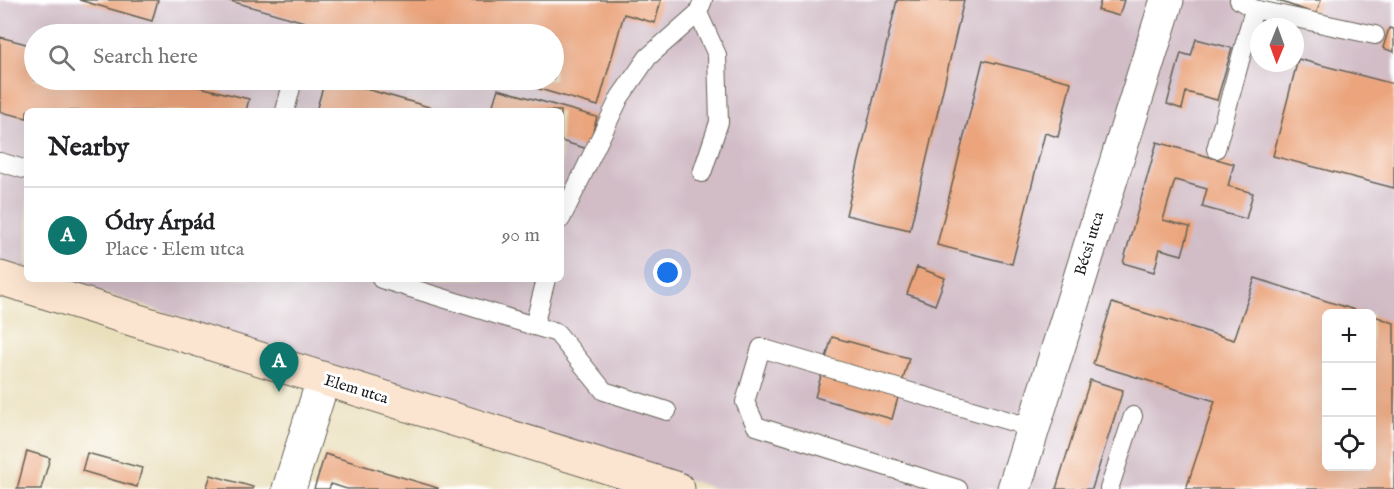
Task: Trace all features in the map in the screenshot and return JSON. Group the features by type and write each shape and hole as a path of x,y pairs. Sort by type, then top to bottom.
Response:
{"street":[{"name":"Bécsi utca","path":"1014,489 1167,0"},
{"name":"Elem utca","path":"0,278 678,489"},
{"path":"290,489 323,380"}],"lane":[{"path":"1216,149 1246,5 1375,35"},
{"path":"564,213 620,97 648,57 700,6 717,56 719,122 702,173"},
{"path":"286,108 290,90"},
{"path":"0,162 24,169"},
{"path":"391,282 557,333 604,391 667,411"},
{"path":"534,326 545,282"},
{"path":"958,489 756,426 745,402 761,348 1033,428"},
{"path":"1109,489 1133,416"}],"shaded area":[{"path":"0,0 1394,0 1394,489 717,489 69,282 564,282 564,108 24,108 24,267 0,260"}],"building":[{"path":"79,0 158,0 152,21"},
{"path":"227,0 661,0 655,23 624,14 598,106 543,90 564,90 564,24 312,24"},
{"path":"897,0 964,0 910,230 846,215"},
{"path":"1101,0 1124,0 1119,16 1098,10"},
{"path":"1276,0 1321,0 1316,14"},
{"path":"1389,28 1394,29 1394,52 1383,48"},
{"path":"0,37 24,43 24,90 212,90 249,99 247,108 24,108 24,117 0,112"},
{"path":"1196,39 1232,48 1217,100 1186,92 1182,109 1167,104 1181,53 1191,56"},
{"path":"983,60 1071,82 1058,137 1045,133 1012,264 937,245"},
{"path":"1304,61 1394,84 1394,188 1273,156 1295,72 1304,72"},
{"path":"322,90 370,90 433,108 317,108"},
{"path":"498,90 502,90 597,117 588,149 564,142 564,108 492,108"},
{"path":"1157,142 1234,164 1228,186 1253,193 1246,219 1202,207 1207,189 1175,180 1163,220 1190,227 1182,255 1160,249 1154,272 1123,263"},
{"path":"917,267 945,278 935,305 907,294"},
{"path":"1255,278 1352,309 1322,309 1322,471 1376,471 1376,316 1394,323 1394,489 1186,489 1215,401 1093,364 1112,303 1234,340"},
{"path":"832,337 909,358 892,419 815,397"},
{"path":"1090,380 1123,390 1092,489 1056,489"},
{"path":"27,451 50,458 41,489 17,489"},
{"path":"87,453 142,468 137,487 82,471"},
{"path":"325,454 438,489 347,489 331,484 329,489 314,489"},
{"path":"211,475 253,487 253,489 206,489"}],"place":[{"name":"Ódry Árpád","path":"279,392"}]}
